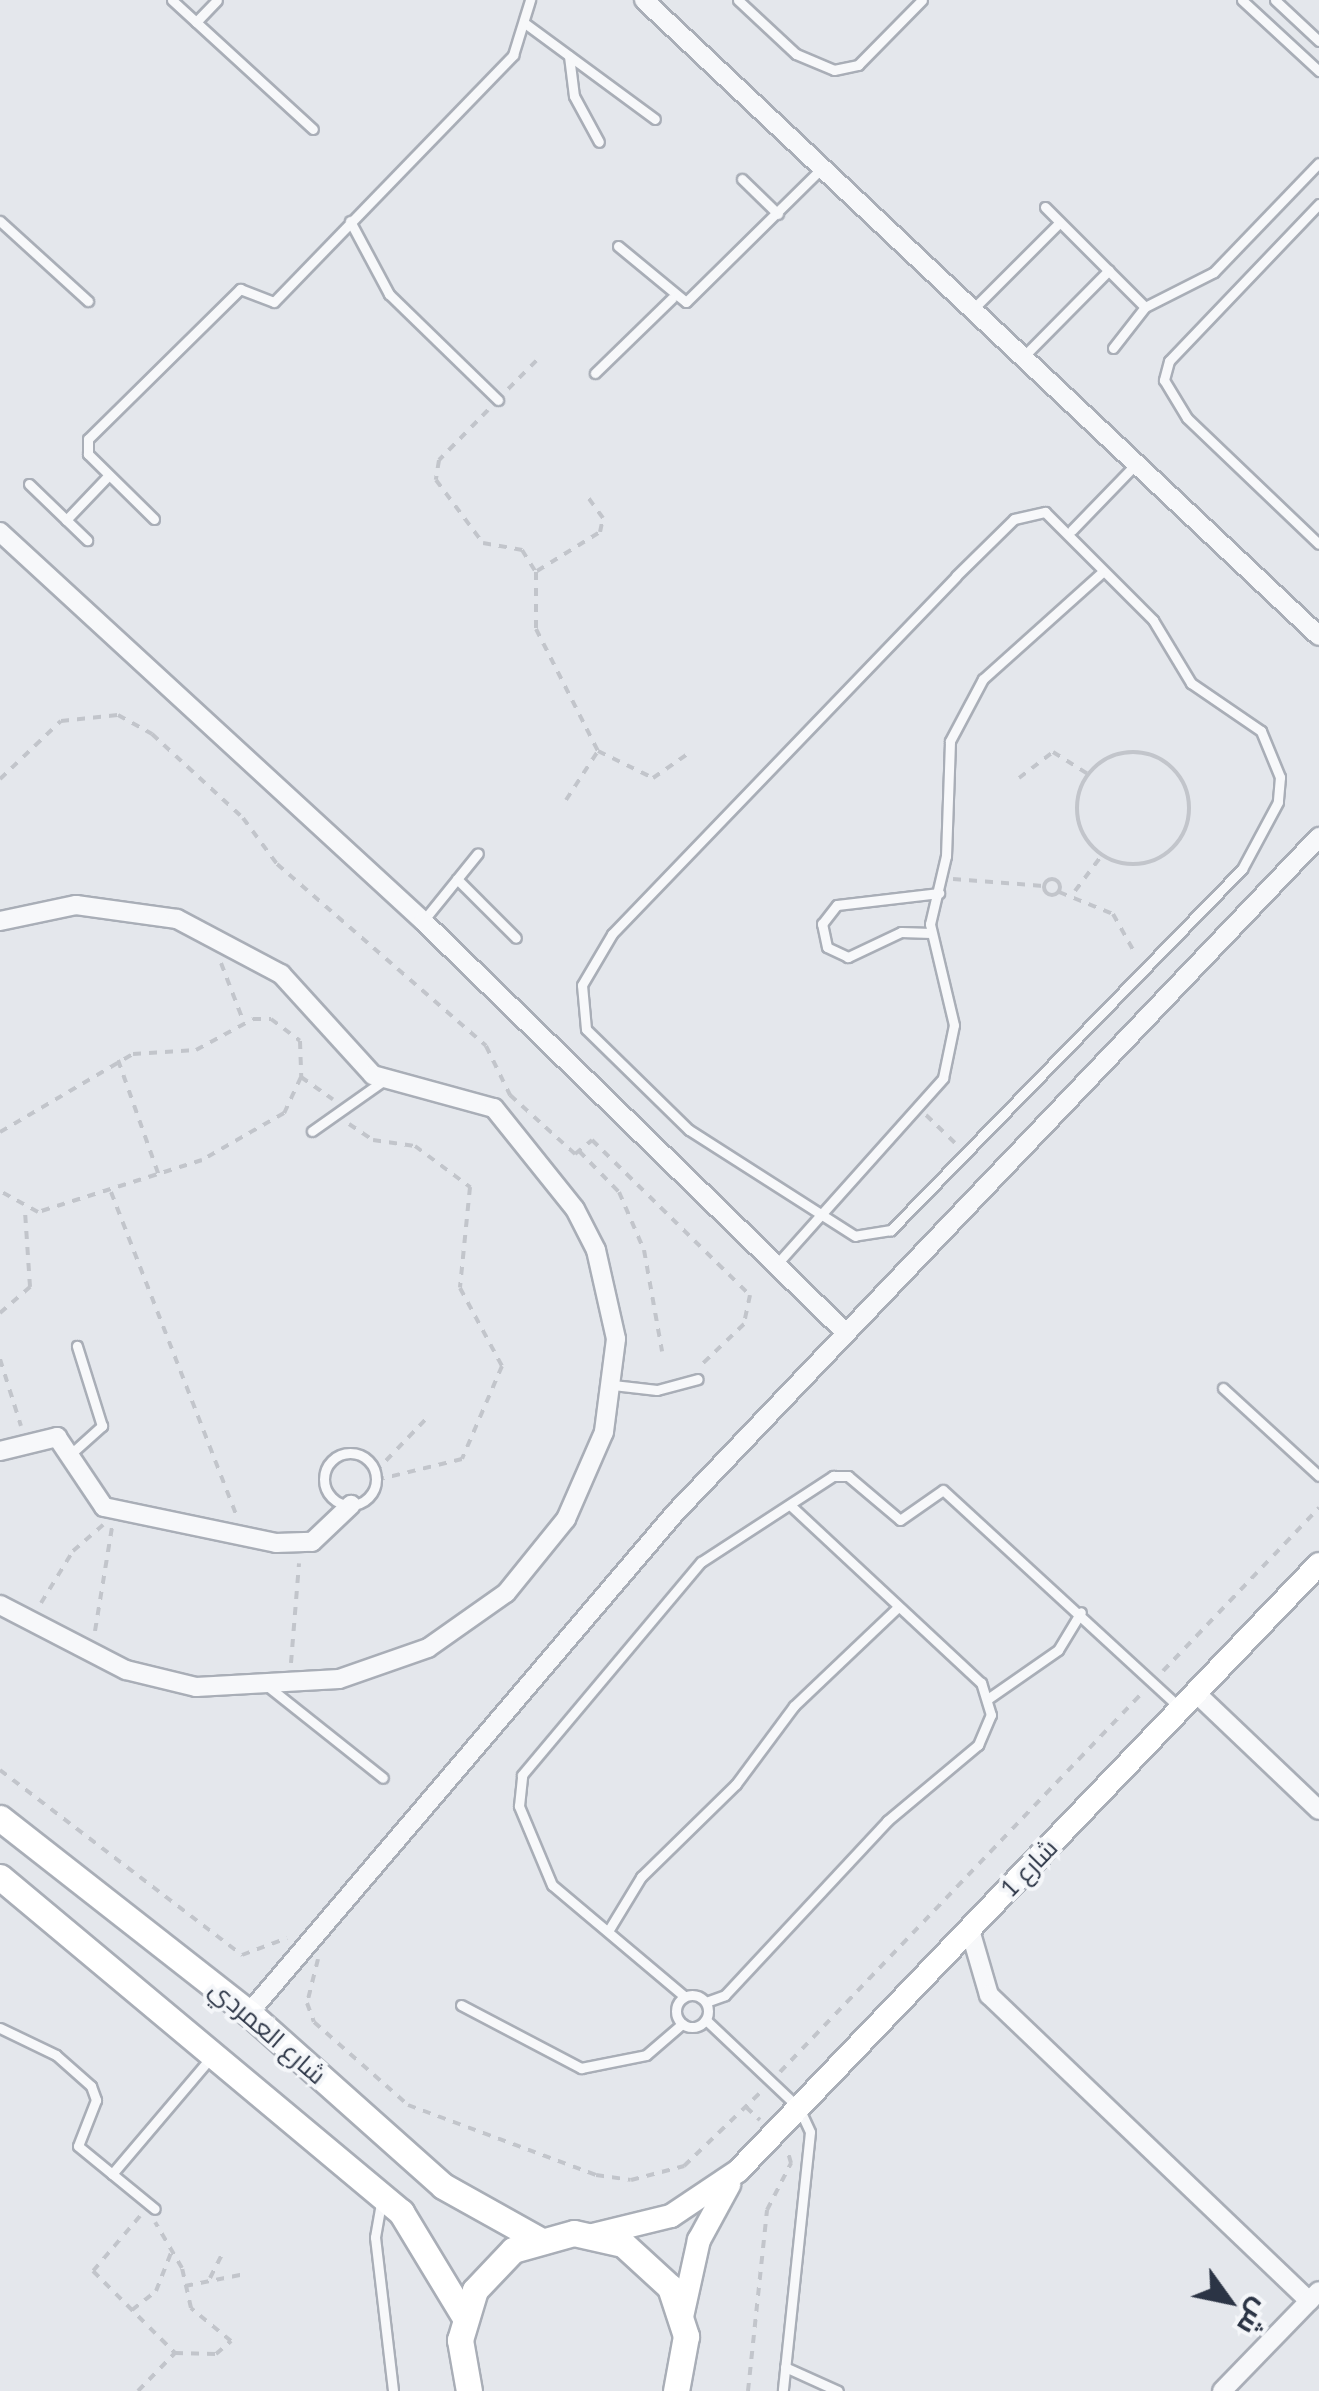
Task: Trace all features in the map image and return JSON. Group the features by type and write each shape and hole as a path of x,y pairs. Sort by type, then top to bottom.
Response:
{"main road":[{"name":"شارع العمردي","path":"0,1818 248,2013 444,2186 538,2239"},
{"name":"شارع العمردي","path":"0,1876 217,2050 384,2195 432,2250 464,2316"},
{"path":"468,2390 464,2316 492,2268 538,2239 593,2234 650,2263 682,2317 682,2385"}],"street":[{"path":"644,0 1319,636"},
{"path":"0,532 423,921 845,1332"},
{"path":"248,2013 306,1949 590,1608 845,1332 1319,837"},
{"path":"0,921 76,905 127,907 214,934 281,974 383,1081 470,1095 494,1108 558,1180 610,1294 613,1385 588,1477 506,1593 428,1648 291,1686 178,1684 92,1656 0,1605"},
{"path":"0,1451 47,1434 74,1450 92,1496 116,1516 246,1537 302,1544 328,1534 351,1506"},
{"name":"شارع 1","path":"593,2234 671,2216 738,2171 1319,1564"},
{"path":"1189,1702 1319,1810"},
{"path":"970,1930 989,1994 1314,2296 1222,2391"},
{"name":"شارع 1","path":"682,2317 700,2240 738,2171"}],"lane":[{"path":"172,0 314,130"},
{"path":"196,22 217,0"},
{"path":"154,519 88,454 91,435 240,289 272,304 513,55 526,24 530,0"},
{"path":"738,0 796,54 834,70 858,64 922,0"},
{"path":"1242,0 1319,71"},
{"path":"1275,0 1319,41"},
{"path":"526,24 655,119"},
{"path":"570,56 574,96 599,142"},
{"path":"1112,348 1146,307 1214,272 1319,163"},
{"path":"618,246 672,298 694,300 822,168"},
{"path":"742,179 778,214"},
{"path":"1319,204 1169,361 1164,380 1187,418 1319,544"},
{"path":"1045,206 1146,307"},
{"path":"0,221 88,301"},
{"path":"350,221 389,294 498,400"},
{"path":"972,310 1060,222"},
{"path":"1023,357 1109,270"},
{"path":"595,373 672,298"},
{"path":"1072,530 1136,464"},
{"path":"66,520 109,476"},
{"path":"29,484 87,540"},
{"path":"1045,512 1072,530 1101,573 1153,620 1191,683 1261,731 1280,777 1258,849 966,1153 880,1235 855,1236 700,1140 610,1054 580,1015 582,985 612,934 1014,519 1045,512"},
{"path":"776,1265 922,1110 943,1078 954,1024 931,932 942,878 944,776 964,708 1008,654 1101,573"},
{"path":"423,921 478,853"},
{"path":"458,879 516,938"},
{"path":"931,932 901,932 848,957 828,947 822,924 837,905 938,892"},
{"path":"312,1131 383,1081"},
{"path":"74,1450 102,1426 77,1346"},
{"path":"613,1385 657,1390 700,1378"},
{"path":"1224,1388 1319,1476"},
{"path":"360,1455 376,1476 351,1506 326,1490 332,1460 360,1455"},
{"path":"1081,1612 1058,1650 989,1698 978,1745 887,1821 733,1988 706,2002 684,1996 610,1928 552,1885 520,1806 522,1775 701,1562 840,1474 900,1520 944,1490 1081,1612 1152,1683 1189,1702"},
{"path":"792,1506 989,1698"},
{"path":"610,1928 641,1877 736,1784 810,1689 896,1609"},
{"path":"270,1688 382,1778"},
{"path":"682,2024 676,2013 684,1996"},
{"path":"706,2002 706,2020 799,2108 811,2162 783,2391"},
{"path":"461,2005 581,2068 646,2055 682,2024 706,2020"},
{"path":"0,2028 56,2055 91,2086 95,2104 76,2142 152,2207"},
{"path":"112,2174 217,2050"},
{"path":"384,2195 375,2237 393,2391"},
{"path":"785,2367 839,2389"}],"path":[{"path":"540,357 439,460 436,480 482,543 522,550 536,572 536,629 598,751 653,778 689,754"},
{"path":"536,572 600,532 603,518 585,492"},
{"path":"0,779 54,724 130,717 242,818 277,864 486,1046 504,1089 579,1150 619,1192 644,1250 662,1350"},
{"path":"566,800 598,751"},
{"path":"1018,778 1052,752 1088,774"},
{"path":"1146,754 1169,765 1188,798 1181,836 1163,855 1139,864 1102,855 1079,824 1088,774 1108,758 1146,754"},
{"path":"1073,893 1102,855"},
{"path":"942,878 1044,886 1073,893 1127,932 1138,975"},
{"path":"1044,886 1054,880 1059,892"},
{"path":"214,934 244,1023"},
{"path":"0,1132 118,1060 196,1050 244,1023 288,1027 300,1041 302,1077 272,1123 159,1176 111,1190 25,1210 0,1192"},
{"path":"118,1060 159,1176"},
{"path":"302,1077 341,1111 359,1133 415,1146 470,1187 460,1288 502,1366 462,1459 376,1476"},
{"path":"922,1110 966,1153"},
{"path":"579,1150 592,1140 750,1294 744,1324 699,1368 700,1378"},
{"path":"111,1190 246,1537"},
{"path":"0,1314 30,1287 25,1210"},
{"path":"0,1359 22,1440"},
{"path":"376,1476 426,1420"},
{"path":"0,1770 242,1955 287,1938 306,1949 322,1968 307,2003 314,2022 432,2118 631,2180 684,2166 746,2106 1319,1508"},
{"path":"30,1622 73,1552 116,1516"},
{"path":"92,1656 116,1516"},
{"path":"291,1686 302,1544"},
{"path":"746,2106 774,2134 791,2163 768,2210 748,2391"},
{"path":"152,2207 171,2253 196,2316 231,2341 207,2357 175,2353 92,2271 152,2207"},
{"path":"210,2278 224,2251"},
{"path":"132,2310 156,2291 171,2253"},
{"path":"186,2286 210,2278 245,2274"},
{"path":"138,2391 175,2353"}]}
